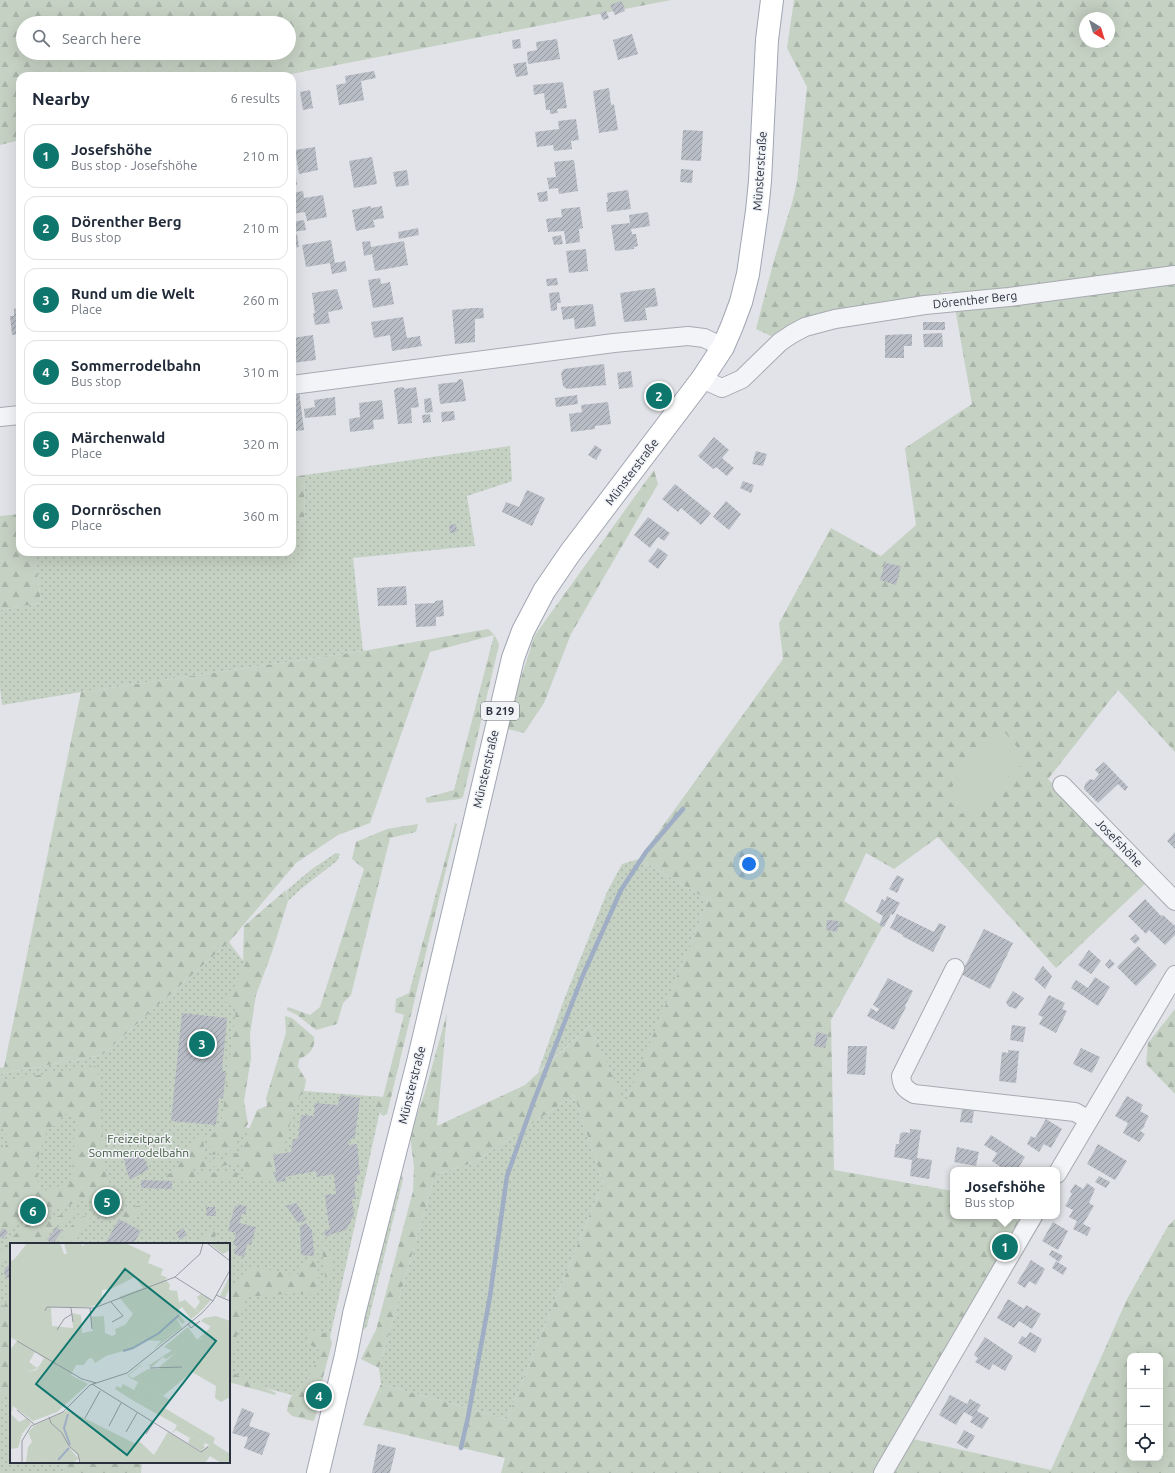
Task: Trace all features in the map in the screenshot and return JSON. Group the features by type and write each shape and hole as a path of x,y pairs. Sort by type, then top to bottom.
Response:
{"main road":[{"name":"Münsterstraße","path":"318,1473 346,1355 354,1314 418,1062 512,658 523,631 544,591 570,553 702,379 723,347 732,326 744,288 748,274 757,211 767,40 772,0"}],"street":[{"name":"Dörenther Berg","path":"702,379 722,388 742,379 780,342 792,334 805,327 835,320 925,305 1009,297 1175,275"},
{"path":"296,384 614,343 688,336 704,338 723,347"},
{"path":"0,418 16,416"},
{"name":"Josefshöhe","path":"1062,786 1175,901"},
{"path":"955,968 901,1076 902,1085 914,1094 1075,1112 1089,1120"},
{"path":"1060,1169 1175,975"},
{"path":"883,1473 1030,1219"}],"green space":[{"path":"0,0 671,0 296,73 16,72 16,141 0,145"},
{"path":"794,0 1175,0 1175,752 1118,690 1048,779 1148,881 1056,968 938,837 894,869 866,853 844,901 883,926 831,1020 834,1170 950,1190 950,1219 1043,1219 913,1439 1051,1470 1127,1299 1168,1226 1175,1219 1175,1473 501,1473 505,1458 363,1425 381,1384 507,1419 603,1182 574,1095 475,1162 435,1175 379,1368 361,1359 376,1330 413,1191 414,1167 410,1135 425,1092 447,1013 437,1126 525,1085 590,1025 625,1104 708,900 639,859 783,659 779,623 831,528 881,556 916,525 905,448 972,404 952,291 835,311 775,338 756,329 797,182 807,87 787,48"},
{"path":"510,446 512,481 467,496 475,546 353,558 363,651 2,705 0,687 0,610 41,603 35,556 296,556 296,521 304,520 305,475"},
{"path":"654,470 658,484 571,634 544,703 524,733 504,728 535,635"},
{"path":"305,475 304,520 296,521 296,476"},
{"path":"16,514 16,556 35,556 41,603 0,610 0,516"},
{"path":"488,629 494,634 499,645 463,797 460,799 427,803 425,798 454,790 494,635 430,652 370,823 338,835 296,863 229,942 102,1055 0,1074 0,1068 4,1067 81,692 363,651"},
{"path":"1002,729 1027,759 978,806 961,814 947,798 966,759"},
{"path":"455,823 457,824 387,1114 383,1116 375,1108 373,1096 383,1097 404,1015 395,1012 396,999 409,993"},
{"path":"418,824 416,832 390,838 351,995 343,1003 337,1024 316,1030 297,1015 287,1010 287,1008 288,1007 310,1015 320,1007 364,869 352,859 356,842 387,829"},
{"path":"336,853 340,854 337,861 302,888 288,901 287,890 312,869"},
{"path":"639,859 708,900 625,1105 590,1025 538,1072 565,997 607,892 622,864"},
{"path":"286,890 288,901 272,952 256,995 250,1034 251,1058 244,1101 248,1124 241,1133 235,1147 228,1152 211,1155 208,1139 221,1125 236,1009 224,1001 239,980 243,963 244,926"},
{"name":"Freizeitpark Sommerrodelbahn","path":"229,942 252,973 236,1125 269,1133 304,1091 383,1097 316,1401 230,1379 230,1243 10,1243 10,1463 65,1463 62,1473 0,1473 0,1074 102,1055"},
{"path":"1175,1009 1175,1094 1146,1064 1148,1043"},
{"path":"285,1016 292,1018 314,1037 314,1044 306,1055 299,1059 298,1067 306,1080 304,1091 296,1101 283,1151 274,1153 276,1172 274,1172 276,1179 246,1179 245,1170 241,1164 193,1168 194,1174 233,1171 236,1172 238,1176 236,1181 162,1181 163,1177 176,1170 195,1137 201,1135 203,1138 205,1159 207,1162 223,1160 240,1151 257,1110 267,1106 266,1098 286,1033"},
{"path":"98,1066 101,1122 108,1189 101,1190 102,1200 93,1203 86,1199 42,1215 38,1207 28,1206 27,1215 8,1232 4,1228 0,1232 0,1155 8,1142 5,1132 0,1124 0,1081","holes":["72,1113 78,1125 74,1133 72,1182 40,1192 36,1164 48,1128 58,1125 63,1115"]},
{"path":"574,1095 603,1182 507,1419 381,1384 379,1368 435,1175 475,1162"},
{"path":"401,1173 403,1179 367,1326 361,1333"},
{"path":"146,1205 127,1223 115,1216 130,1207"},
{"path":"83,1206 86,1208 66,1222 56,1224 45,1240 47,1243 10,1243 10,1262 6,1261 0,1270 0,1252 20,1229 29,1224 41,1223"},
{"path":"96,1209 75,1243 58,1243 70,1227 92,1210"},
{"path":"219,1227 212,1243 191,1243"},
{"path":"321,1241 332,1253 329,1294 327,1291"},
{"path":"317,1257 319,1291 314,1295 299,1293 245,1297 232,1359 233,1373 276,1393 275,1395 230,1382 230,1292 235,1282 250,1266 297,1275 300,1272 304,1260"},
{"path":"10,1296 10,1390 0,1405 0,1312"},
{"path":"310,1330 327,1334 332,1343 321,1385 321,1394 313,1421 292,1416 287,1411 292,1395 301,1390 322,1352 306,1342"},
{"path":"65,1463 142,1463 141,1473 62,1473"}],"building":[{"path":"621,1 625,11 615,15 610,5"},
{"path":"606,11 609,18 603,20 600,13"},
{"path":"632,34 638,54 618,60 613,40"},
{"path":"520,39 521,48 513,49 512,40"},
{"path":"557,39 560,59 528,64 527,52 537,50 536,42"},
{"path":"526,62 528,75 516,77 513,64"},
{"path":"374,71 376,78 361,81 364,100 339,105 336,85 346,83 345,76"},
{"path":"563,82 567,108 557,109 558,113 550,114 550,110 546,110 544,93 534,95 533,85"},
{"path":"609,88 611,105 614,104 618,130 599,133 593,91"},
{"path":"310,90 313,108 303,110 300,92"},
{"path":"576,119 579,140 571,141 572,149 554,151 553,145 537,147 535,132 559,129 558,121"},
{"path":"683,130 703,131 701,161 681,160"},
{"path":"315,147 318,170 299,174 296,150"},
{"path":"372,157 377,184 354,188 349,161"},
{"path":"574,160 578,191 559,194 558,188 549,189 547,178 556,177 554,162"},
{"path":"681,169 693,170 692,183 680,182"},
{"path":"407,170 409,185 396,187 393,172"},
{"path":"628,190 631,209 607,212 607,193"},
{"path":"303,191 304,198 323,195 327,217 307,221 305,212 296,213 296,192"},
{"path":"547,191 548,201 539,202 537,193"},
{"path":"371,206 371,208 382,206 384,218 373,220 375,227 356,231 352,210"},
{"path":"580,207 583,228 579,229 580,242 566,244 564,231 548,232 546,219 562,217 561,209"},
{"path":"648,212 650,226 631,229 632,234 636,234 638,246 634,247 634,249 615,251 611,225 630,223 629,215"},
{"path":"304,220 306,230 296,231 296,221"},
{"path":"418,228 419,235 399,239 398,232"},
{"path":"296,234 297,234 299,247 296,247"},
{"path":"561,235 563,244 554,245 552,237"},
{"path":"331,240 335,263 345,261 347,271 332,274 330,263 306,267 302,245"},
{"path":"370,241 371,247 404,241 408,265 375,271 372,254 364,256 362,242"},
{"path":"586,249 588,271 569,273 566,251"},
{"path":"380,278 381,284 390,282 394,304 373,308 368,280"},
{"path":"557,278 558,285 547,286 546,279"},
{"path":"655,288 658,306 645,308 647,320 624,322 620,293"},
{"path":"337,289 343,309 328,312 330,323 315,325 312,293"},
{"path":"559,292 561,303 557,303 557,310 551,311 549,293"},
{"path":"593,304 596,326 575,329 574,318 563,320 561,307"},
{"path":"483,308 484,318 475,319 475,342 455,344 452,310"},
{"path":"14,309 16,309 16,334 12,335 10,316 14,316"},
{"path":"403,317 407,338 420,336 422,346 392,351 390,335 374,338 371,322"},
{"path":"923,322 945,322 945,330 923,330"},
{"path":"942,333 943,347 924,347 923,334"},
{"path":"912,334 912,346 904,346 904,358 885,358 885,335"},
{"path":"313,335 316,360 296,362 296,337"},
{"path":"604,364 606,385 567,389 563,386 561,373 564,369"},
{"path":"631,371 633,387 619,389 617,373"},
{"path":"461,379 463,381 466,401 440,404 438,384 457,382"},
{"path":"403,387 405,389 416,387 419,407 411,408 412,423 398,424 394,390"},
{"path":"296,391 299,391 304,430 296,431"},
{"path":"577,395 578,404 556,407 555,398"},
{"path":"335,397 336,415 305,418 304,409 315,407 314,400"},
{"path":"431,398 433,412 425,413 424,399"},
{"path":"382,400 384,419 373,420 374,429 350,432 349,419 360,417 359,403"},
{"path":"608,402 611,424 595,426 595,429 571,432 569,414 582,412 581,405"},
{"path":"454,411 455,420 442,422 441,412"},
{"path":"430,414 431,422 423,423 422,415"},
{"path":"714,437 729,450 722,458 734,468 727,476 716,467 713,469 698,456"},
{"path":"595,445 602,450 596,460 588,455"},
{"path":"756,451 767,454 763,466 752,464"},
{"path":"743,481 754,485 751,493 740,488"},
{"path":"675,484 711,513 701,525 681,508 678,512 662,499"},
{"path":"527,490 545,498 532,526 502,512 506,502 519,507"},
{"path":"726,501 741,514 729,530 713,517"},
{"path":"648,517 670,533 664,541 658,537 650,548 634,535"},
{"path":"456,524 457,532 450,533 449,525"},
{"path":"658,548 668,555 658,569 648,561"},
{"path":"885,563 901,566 896,585 880,580"},
{"path":"406,586 407,605 378,606 377,588"},
{"path":"443,600 444,616 436,617 436,626 416,627 415,604 435,603 435,601"},
{"path":"1104,762 1128,787 1125,791 1118,784 1098,803 1084,789 1085,784 1090,779 1094,780 1099,774 1095,770"},
{"path":"1175,832 1175,849 1167,841"},
{"path":"897,875 904,879 897,893 889,889"},
{"path":"887,896 900,903 893,915 891,914 884,927 879,925 883,916 876,912 882,899 885,901"},
{"path":"1145,899 1161,916 1163,915 1175,926 1175,935 1165,945 1149,930 1146,934 1128,916"},
{"path":"897,914 934,932 939,923 946,926 933,952 890,928"},
{"path":"827,920 839,921 837,932 826,930"},
{"path":"984,929 1013,943 990,989 961,974"},
{"path":"1136,934 1140,939 1135,944 1130,939"},
{"path":"1138,946 1157,965 1136,986 1117,967"},
{"path":"1089,950 1101,961 1091,974 1078,965"},
{"path":"1110,959 1115,964 1109,969 1105,965"},
{"path":"1043,966 1052,976 1045,989 1034,979"},
{"path":"1095,977 1110,987 1098,1006 1071,988 1076,980 1088,988"},
{"path":"888,978 913,991 894,1030 867,1016 871,1008 877,1012 879,1009 873,1005"},
{"path":"1013,991 1024,998 1016,1009 1008,1006 1006,1002"},
{"path":"1049,995 1065,1003 1062,1009 1067,1011 1056,1033 1039,1024 1043,1017 1038,1015"},
{"path":"182,1013 227,1018 222,1071 226,1071 223,1099 219,1098 216,1125 171,1121"},
{"path":"1012,1025 1026,1027 1023,1042 1010,1040"},
{"path":"817,1032 828,1035 825,1048 814,1046"},
{"path":"848,1046 867,1046 865,1075 847,1074"},
{"path":"1081,1048 1100,1057 1092,1073 1073,1064"},
{"path":"1008,1050 1019,1051 1016,1083 999,1081 1002,1052 1008,1053"},
{"path":"340,1095 360,1098 355,1137 348,1141 349,1145 357,1144 360,1175 357,1175 357,1181 354,1182 356,1199 352,1199 354,1215 346,1230 327,1237 323,1232 330,1229 325,1195 336,1194 334,1174 317,1177 316,1171 285,1177 286,1181 277,1182 273,1172 276,1172 273,1155 291,1152 293,1139 298,1139 301,1115 314,1116 315,1103 338,1105"},
{"path":"1127,1096 1143,1105 1140,1111 1149,1116 1144,1125 1145,1126 1140,1131 1145,1134 1139,1142 1123,1133 1128,1123 1115,1116"},
{"path":"962,1109 974,1111 972,1123 960,1122"},
{"path":"1046,1119 1062,1129 1051,1148 1044,1144 1039,1152 1027,1144 1031,1136 1035,1138"},
{"path":"910,1129 921,1130 917,1158 932,1160 929,1179 910,1176 912,1160 894,1157 896,1144 899,1144 900,1134 903,1132 910,1133"},
{"path":"991,1135 1025,1157 1019,1167 1001,1167 992,1161 997,1153 984,1145"},
{"path":"1098,1144 1127,1161 1115,1180 1087,1164"},
{"path":"957,1147 979,1152 976,1166 954,1162"},
{"path":"140,1151 149,1169 130,1180 124,1159"},
{"path":"1099,1176 1110,1182 1106,1188 1095,1182"},
{"path":"141,1180 172,1181 172,1189 141,1188"},
{"path":"1087,1183 1095,1189 1089,1203 1094,1206 1083,1224 1091,1228 1087,1236 1073,1229 1077,1221 1069,1217 1073,1210 1065,1206 1072,1194 1070,1192 1075,1184 1083,1189"},
{"path":"108,1189 113,1213 105,1214 100,1190"},
{"path":"296,1203 306,1220 298,1223 286,1206"},
{"path":"238,1204 247,1207 245,1214 242,1214 239,1223 256,1227 251,1245 247,1244 244,1257 234,1254 237,1246 233,1245 236,1233 228,1231 235,1206 238,1207"},
{"path":"28,1206 38,1206 38,1216 27,1215"},
{"path":"206,1207 215,1207 216,1216 207,1216"},
{"path":"119,1219 141,1231 134,1243 106,1243"},
{"path":"1053,1222 1068,1231 1058,1250 1042,1241"},
{"path":"306,1223 312,1230 314,1256 301,1255 300,1226"},
{"path":"56,1227 62,1231 54,1243 47,1240"},
{"path":"3,1228 8,1232 3,1239 0,1237 0,1232"},
{"path":"183,1228 187,1235 180,1240 176,1233"},
{"path":"1052,1250 1063,1256 1059,1262 1049,1255"},
{"path":"1031,1260 1045,1269 1036,1285 1029,1281 1025,1288 1017,1283"},
{"path":"1056,1261 1067,1268 1063,1275 1052,1268"},
{"path":"10,1265 10,1279 5,1276 5,1268"},
{"path":"1008,1299 1024,1309 1026,1305 1041,1314 1032,1329 1019,1321 1014,1328 997,1318"},
{"path":"1030,1332 1042,1339 1035,1353 1018,1343 1022,1336 1026,1338"},
{"path":"985,1337 1013,1356 1005,1371 993,1364 989,1370 975,1362 978,1358 974,1355"},
{"path":"950,1395 967,1404 970,1399 981,1405 977,1411 989,1418 982,1429 970,1422 973,1417 964,1412 956,1425 939,1415"},
{"path":"242,1408 254,1413 249,1426 270,1433 262,1455 244,1448 248,1437 232,1433"},
{"path":"964,1430 975,1436 967,1449 957,1443"},
{"path":"378,1444 396,1448 390,1473 372,1473"}],"waterway":[{"path":"461,1448 490,1296 507,1176 533,1103 583,975 621,890 646,852 683,809"}],"place":[{"name":"Dörenther Berg","path":"659,396"},
{"name":"Rund um die Welt","path":"202,1044"},
{"name":"Märchenwald","path":"107,1202"},
{"name":"Dornröschen","path":"33,1211"},
{"name":"Josefshöhe","path":"1005,1247"},
{"name":"Sommerrodelbahn","path":"319,1396"}]}
